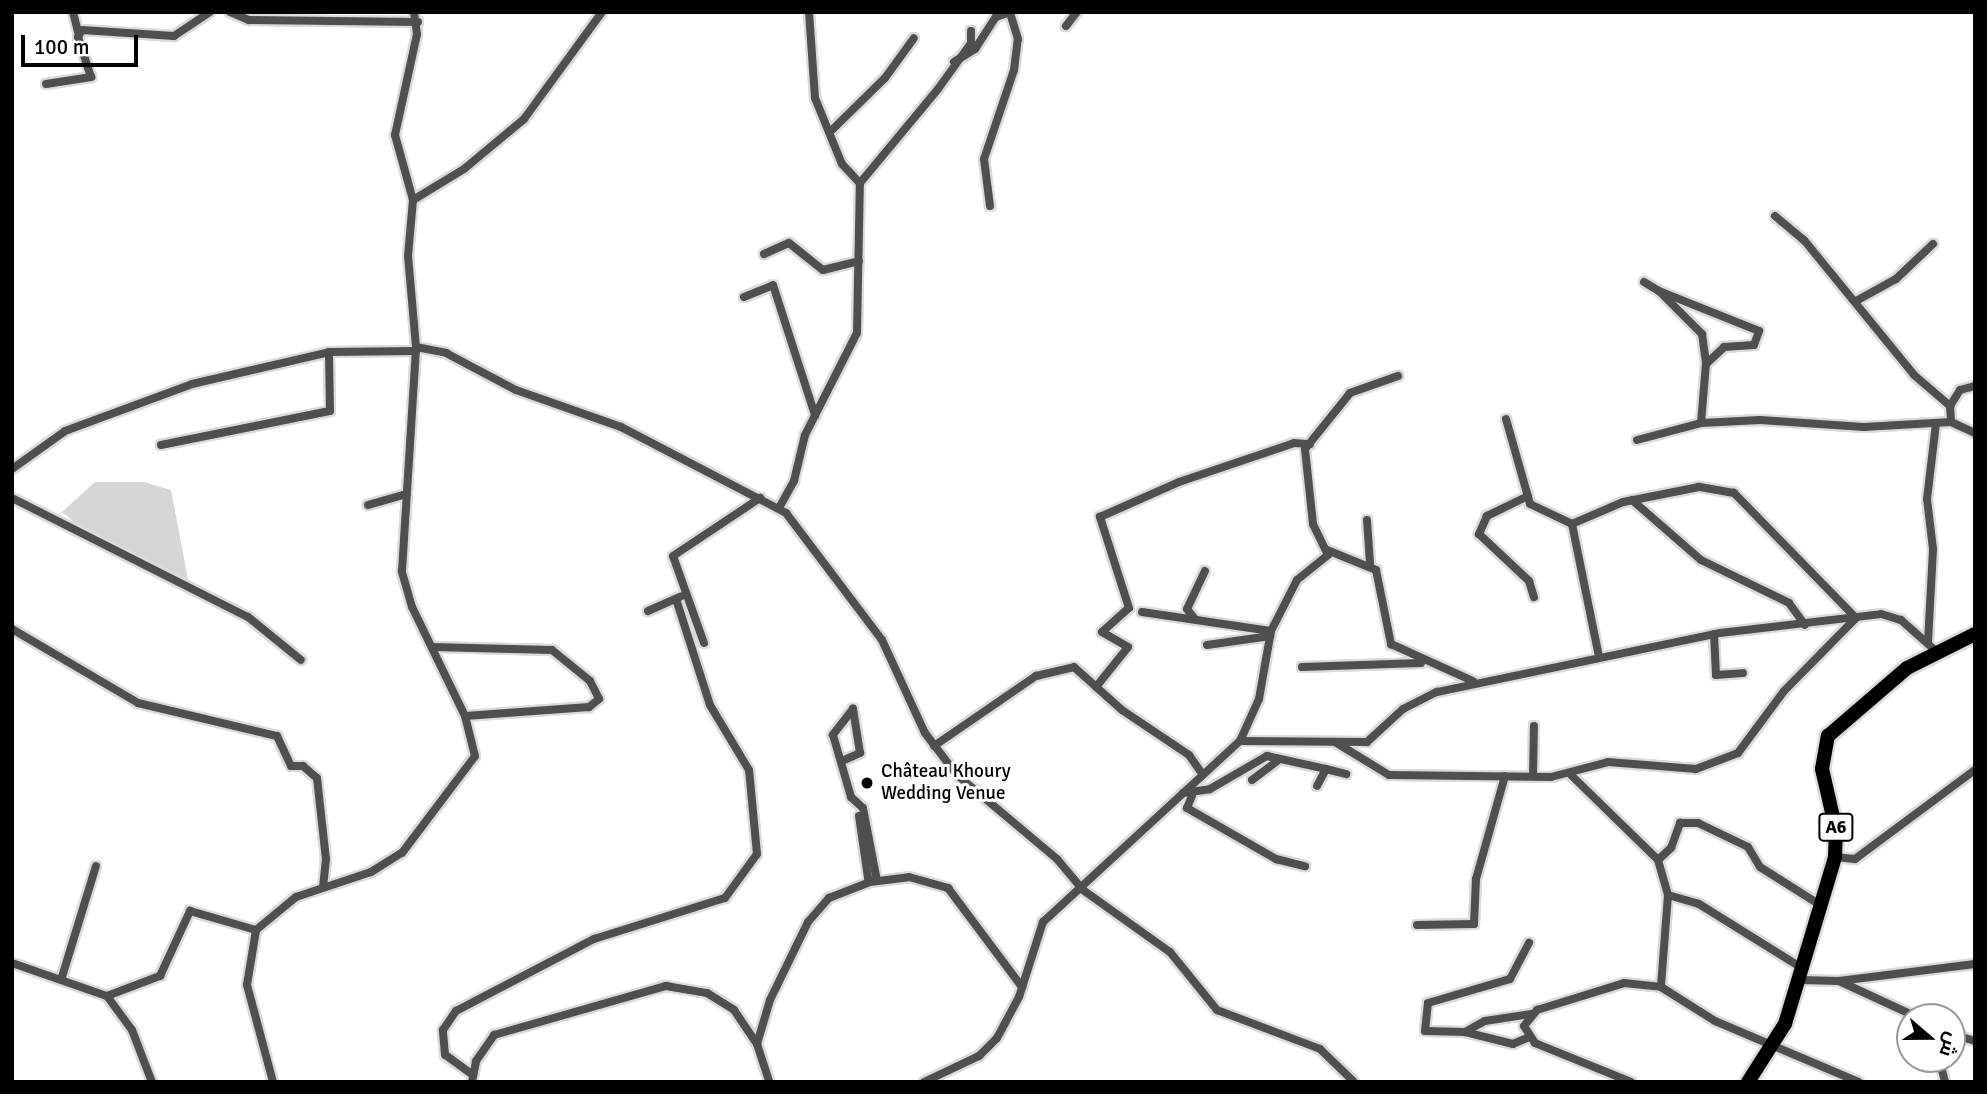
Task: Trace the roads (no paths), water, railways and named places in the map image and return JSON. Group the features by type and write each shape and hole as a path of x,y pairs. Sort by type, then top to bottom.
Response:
{"highway":[{"name":"A6","path":"1748,1082 1774,1047 1800,974 1835,857 1836,830 1822,769 1828,736 1878,689 1932,646 1971,639"}],"street":[{"path":"46,84 91,77 73,12"},
{"path":"78,32 174,36 210,12"},
{"path":"230,12 249,20 418,22"},
{"path":"273,1082 247,985 257,930 281,906 323,886 371,872 409,845 472,765 465,716 404,584 406,494 416,349 408,256 413,200 395,135 418,22 414,12"},
{"path":"413,200 455,176 524,119 602,12"},
{"path":"809,12 815,97 832,130 842,164 860,183"},
{"path":"954,62 975,48 996,17 1010,12 1018,39 1014,70 984,159 990,206"},
{"path":"1066,26 1077,12"},
{"path":"779,508 816,415 856,339 860,183 971,43 971,31"},
{"path":"832,130 885,78 914,38"},
{"path":"1775,216 1856,301 1914,375 1950,405"},
{"path":"764,254 789,243 823,270 859,261"},
{"path":"1856,301 1896,279 1933,244"},
{"path":"1644,282 1659,291 1759,331 1754,345 1724,348 1706,364"},
{"path":"744,297 773,285 816,415"},
{"path":"1659,291 1702,334 1706,364 1701,423"},
{"path":"12,469 48,440 106,415 192,384 329,352 416,349 446,353 516,390 621,427 779,508 875,630 934,746 957,775 1057,859 1083,890 1170,952 1216,1010 1312,1045 1354,1082"},
{"path":"161,445 330,411 329,352"},
{"path":"924,1082 979,1056 1004,1027 1022,987 1035,934 1187,794 1203,775 1240,741 1259,699 1270,633 1297,580 1326,559 1327,550 1313,524 1302,456 1354,389 1398,376"},
{"path":"1951,422 1950,405 1960,390 1975,386"},
{"path":"1506,419 1528,496 1541,513 1572,524 1632,500 1699,487 1734,493 1856,618"},
{"path":"1637,440 1701,423 1951,422 1975,433"},
{"path":"1932,646 1933,549 1927,499 1936,424"},
{"path":"1096,687 1128,647 1102,632 1129,608 1100,517 1179,482 1294,443 1310,444"},
{"path":"368,505 406,494"},
{"path":"1528,496 1487,516 1479,534 1529,581 1534,597"},
{"path":"12,498 248,617 301,660"},
{"path":"760,498 677,551 673,562 679,596 710,705 749,770 757,854 725,898 580,944 456,1012 443,1030 445,1055 472,1079 482,1048 503,1031 666,986 718,998 747,1024 757,1044 769,1082"},
{"path":"1632,500 1701,560 1789,603 1805,625"},
{"path":"1367,520 1370,563 1391,644 1424,663 1473,681"},
{"path":"1572,524 1599,657"},
{"path":"1327,550 1370,563"},
{"path":"1194,618 1187,608 1205,571"},
{"path":"648,611 679,596"},
{"path":"679,596 704,643"},
{"path":"1142,612 1194,618 1270,633"},
{"path":"1240,741 1367,742 1404,709 1473,681 1714,634 1892,616 1932,646"},
{"path":"1333,741 1389,775 1571,775 1608,762 1672,771 1728,759 1789,685 1856,618"},
{"path":"12,629 138,703 277,736 291,766 303,766 317,778 326,859 323,886"},
{"path":"1207,645 1270,633"},
{"path":"1714,634 1716,675 1743,673"},
{"path":"432,647 552,650 581,672 599,699 589,707 465,716"},
{"path":"1302,667 1424,663"},
{"path":"934,746 1049,670 1074,667 1096,687 1189,755 1203,775"},
{"path":"842,761 860,753 853,709 833,735 851,797 863,807 877,881"},
{"path":"1533,776 1534,726"},
{"path":"1187,794 1257,757 1278,758 1346,774"},
{"path":"1252,780 1278,758"},
{"path":"1317,786 1326,769"},
{"path":"1835,857 1855,859 1975,770"},
{"path":"1571,775 1658,860 1668,895 1661,987"},
{"path":"1417,925 1474,923 1476,879 1505,776"},
{"path":"1187,794 1187,808 1276,859 1304,866"},
{"path":"859,816 872,874 861,884"},
{"path":"1658,860 1675,841 1680,824 1698,823 1748,847 1760,867 1820,905"},
{"path":"62,977 96,866"},
{"path":"757,1044 770,1000 808,922 829,898 861,884 922,878 948,888 1022,987"},
{"path":"1668,895 1699,904 1800,974 1839,981 1896,1007"},
{"path":"107,996 160,976 190,911 257,930"},
{"path":"1530,943 1510,979 1428,1003 1425,1031 1465,1032 1513,1044 1527,1038 1631,1082"},
{"path":"12,963 62,977 107,996 132,1030 152,1082"},
{"path":"1839,981 1975,964"},
{"path":"1465,1032 1485,1021 1531,1014 1624,983 1661,987 1774,1047 1859,1082"},
{"path":"1527,1038 1531,1014"}],"place":[{"name":"Château Khoury Wedding Venue","path":"867,783"}]}
